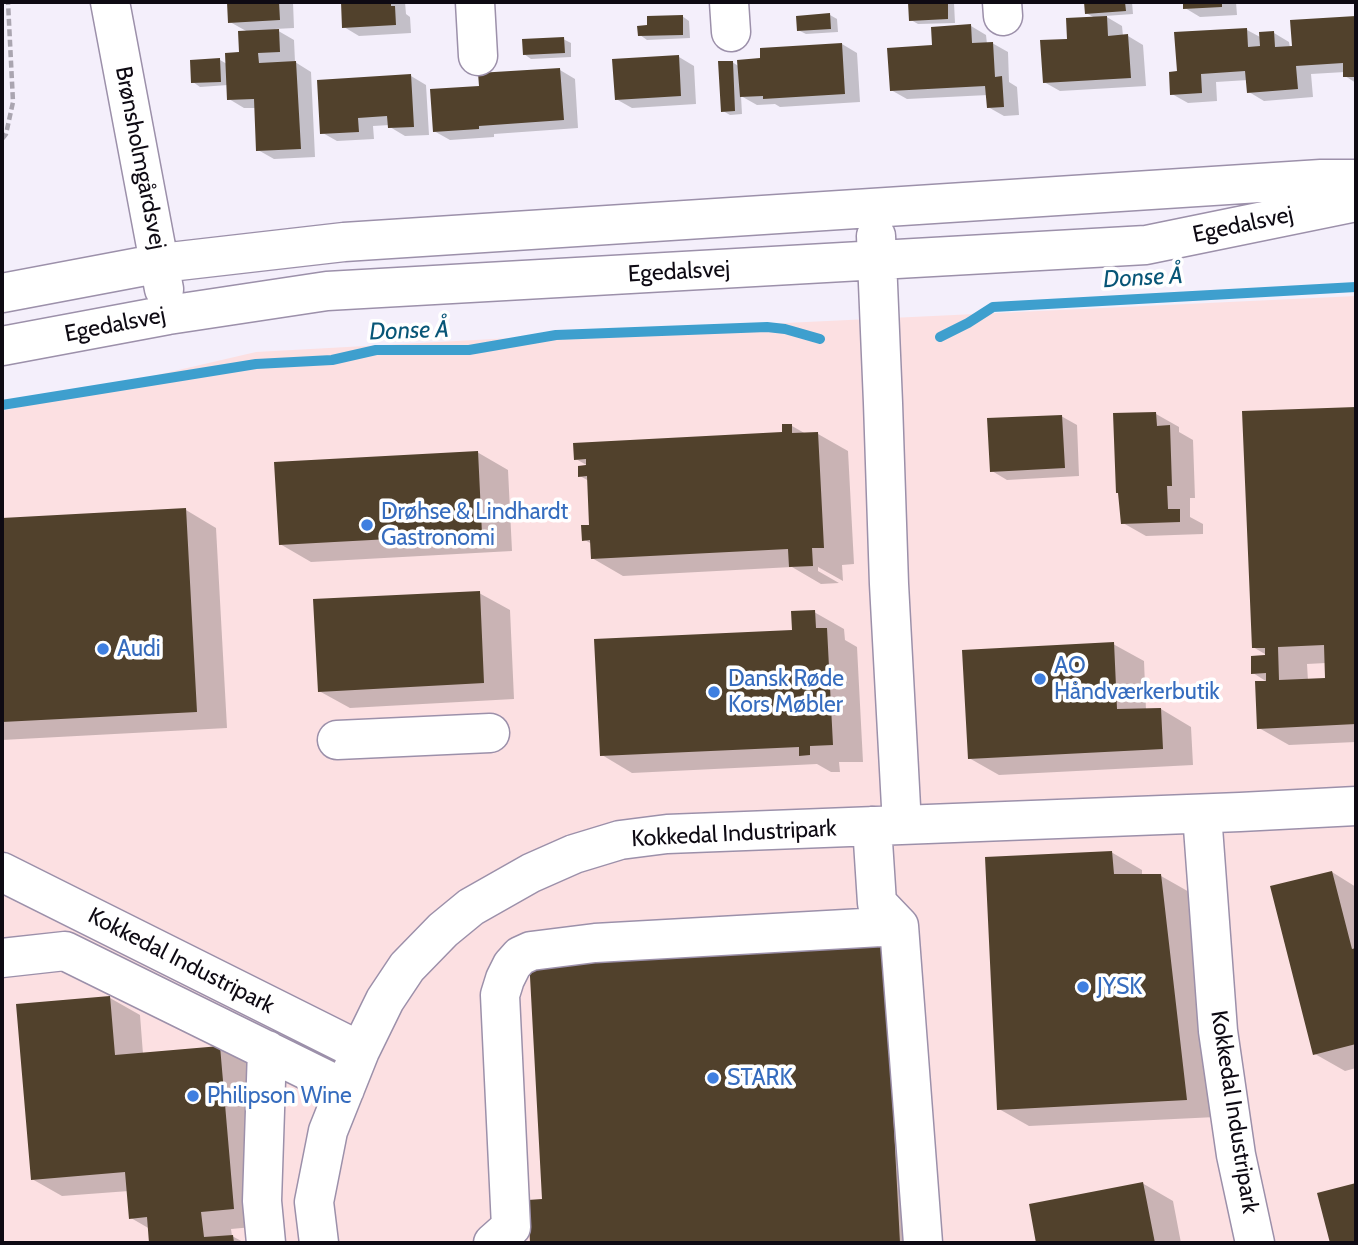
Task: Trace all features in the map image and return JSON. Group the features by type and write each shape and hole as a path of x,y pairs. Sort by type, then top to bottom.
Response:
{"street":[{"name":"Brønsholmgårdsvej","path":"110,2 161,263 168,315"},
{"path":"475,2 478,56"},
{"name":"Egedalsvej","path":"2,293 161,263 344,242 1356,179"},
{"path":"877,261 902,230 1101,216 1167,208 1231,186"},
{"name":"Egedalsvej","path":"2,346 168,315 327,291 1146,245 1356,202"},
{"path":"874,208 889,584 887,825 877,904 899,926 923,1243"},
{"path":"337,740 490,733"},
{"name":"Kokkedal Industripark","path":"318,1235 314,1202 328,1131 360,1051 385,1000 407,967 443,930 471,907 552,863 620,840 667,834 1356,806"},
{"name":"Kokkedal Industripark","path":"1202,814 1218,1031 1236,1155 1255,1243"},
{"name":"Kokkedal Industripark","path":"2,872 360,1051"},
{"path":"493,1243 511,1227 500,995 512,965 520,956 531,951 595,943 899,926"},
{"path":"2,958 65,951 345,1089"},
{"path":"267,1050 262,1201 265,1237 318,1235"}],"path":[{"path":"2,139 6,134 13,102 8,2"}],"shaded area":[{"path":"1356,296 1356,1243 2,1243 2,411 256,352"}],"building":[{"path":"227,2 279,2 280,20 228,23"},
{"path":"341,2 391,2 391,6 395,6 396,25 342,28"},
{"path":"908,2 948,2 948,19 909,21"},
{"path":"1084,2 1125,2 1126,11 1085,14"},
{"path":"1183,2 1222,2 1222,7 1183,9"},
{"path":"830,13 831,29 797,31 796,16"},
{"path":"683,15 683,35 638,36 637,26 647,25 647,16"},
{"path":"1107,16 1108,36 1128,34 1131,78 1043,83 1040,40 1067,39 1066,18"},
{"path":"1356,16 1356,77 1343,77 1343,63 1296,66 1298,89 1247,93 1245,71 1201,74 1202,93 1170,95 1169,72 1177,71 1174,32 1247,28 1248,47 1260,46 1259,32 1274,31 1275,47 1292,46 1290,20"},
{"path":"971,24 972,43 993,42 995,77 1002,76 1004,107 987,108 985,86 890,91 887,48 932,45 931,27"},
{"path":"279,29 280,52 258,53 259,63 296,61 301,149 256,151 254,99 227,100 225,53 239,52 238,31"},
{"path":"564,37 565,53 523,55 522,39"},
{"path":"842,43 845,94 763,99 763,96 740,97 737,60 760,58 760,48"},
{"path":"679,55 681,96 615,100 612,59"},
{"path":"220,58 221,82 191,83 190,60"},
{"path":"718,61 733,61 735,111 721,112"},
{"path":"560,68 564,120 433,132 430,89 479,86 478,73"},
{"path":"411,74 414,127 388,128 387,116 358,118 359,132 320,134 317,80"},
{"path":"1356,407 1356,724 1257,729 1255,681 1266,681 1266,673 1251,674 1251,656 1265,655 1265,648 1252,648 1242,411","holes":["1324,645 1325,678 1279,680 1278,647"]},
{"path":"1156,412 1157,426 1170,425 1172,486 1167,486 1168,509 1180,509 1180,522 1121,524 1116,493 1113,413"},
{"path":"1062,415 1065,468 990,472 987,418"},
{"path":"782,424 792,424 792,433 818,432 824,548 812,548 813,566 789,567 788,549 591,559 590,540 582,541 581,525 589,525 587,476 578,477 578,466 586,465 586,459 574,460 573,443 782,432"},
{"path":"478,451 482,534 279,545 274,462"},
{"path":"186,508 197,712 2,722 2,518"},
{"path":"480,591 484,683 318,692 313,599"},
{"name":"Dansk Røde Kors Møbler","path":"815,610 816,628 827,628 833,745 810,746 810,755 799,756 799,747 600,756 594,639 792,630 791,611"},
{"name":"AO Håndværkerbutik","path":"1114,642 1117,709 1161,708 1163,749 968,759 962,650"},
{"name":"JYSK","path":"1112,851 1114,874 1161,874 1187,1100 997,1110 985,857"},
{"path":"1332,871 1352,949 1356,948 1356,1044 1313,1055 1270,886"},
{"name":"STARK","path":"884,939 900,1243 530,1243 528,1200 542,1199 529,958"},
{"path":"110,996 115,1055 220,1046 234,1209 201,1212 204,1237 233,1235 234,1243 149,1243 147,1217 129,1219 125,1172 31,1180 16,1004"},
{"path":"1143,1182 1155,1243 1036,1243 1029,1204"},
{"path":"1356,1183 1356,1243 1330,1243 1317,1193"}],"waterway":[{"name":"Donse Å","path":"940,337 993,307 1356,287"},
{"name":"Donse Å","path":"2,405 256,364 332,360 376,350 469,350 556,335 767,327 820,339"}],"place":[{"name":"Drøhse & Lindhardt Gastronomi","path":"367,525"},
{"name":"Audi","path":"103,649"},
{"name":"AO Håndværkerbutik","path":"1040,679"},
{"name":"Dansk Røde Kors Møbler","path":"714,692"},
{"name":"JYSK","path":"1083,987"},
{"name":"STARK","path":"713,1078"},
{"name":"Philipson Wine","path":"193,1096"}]}
